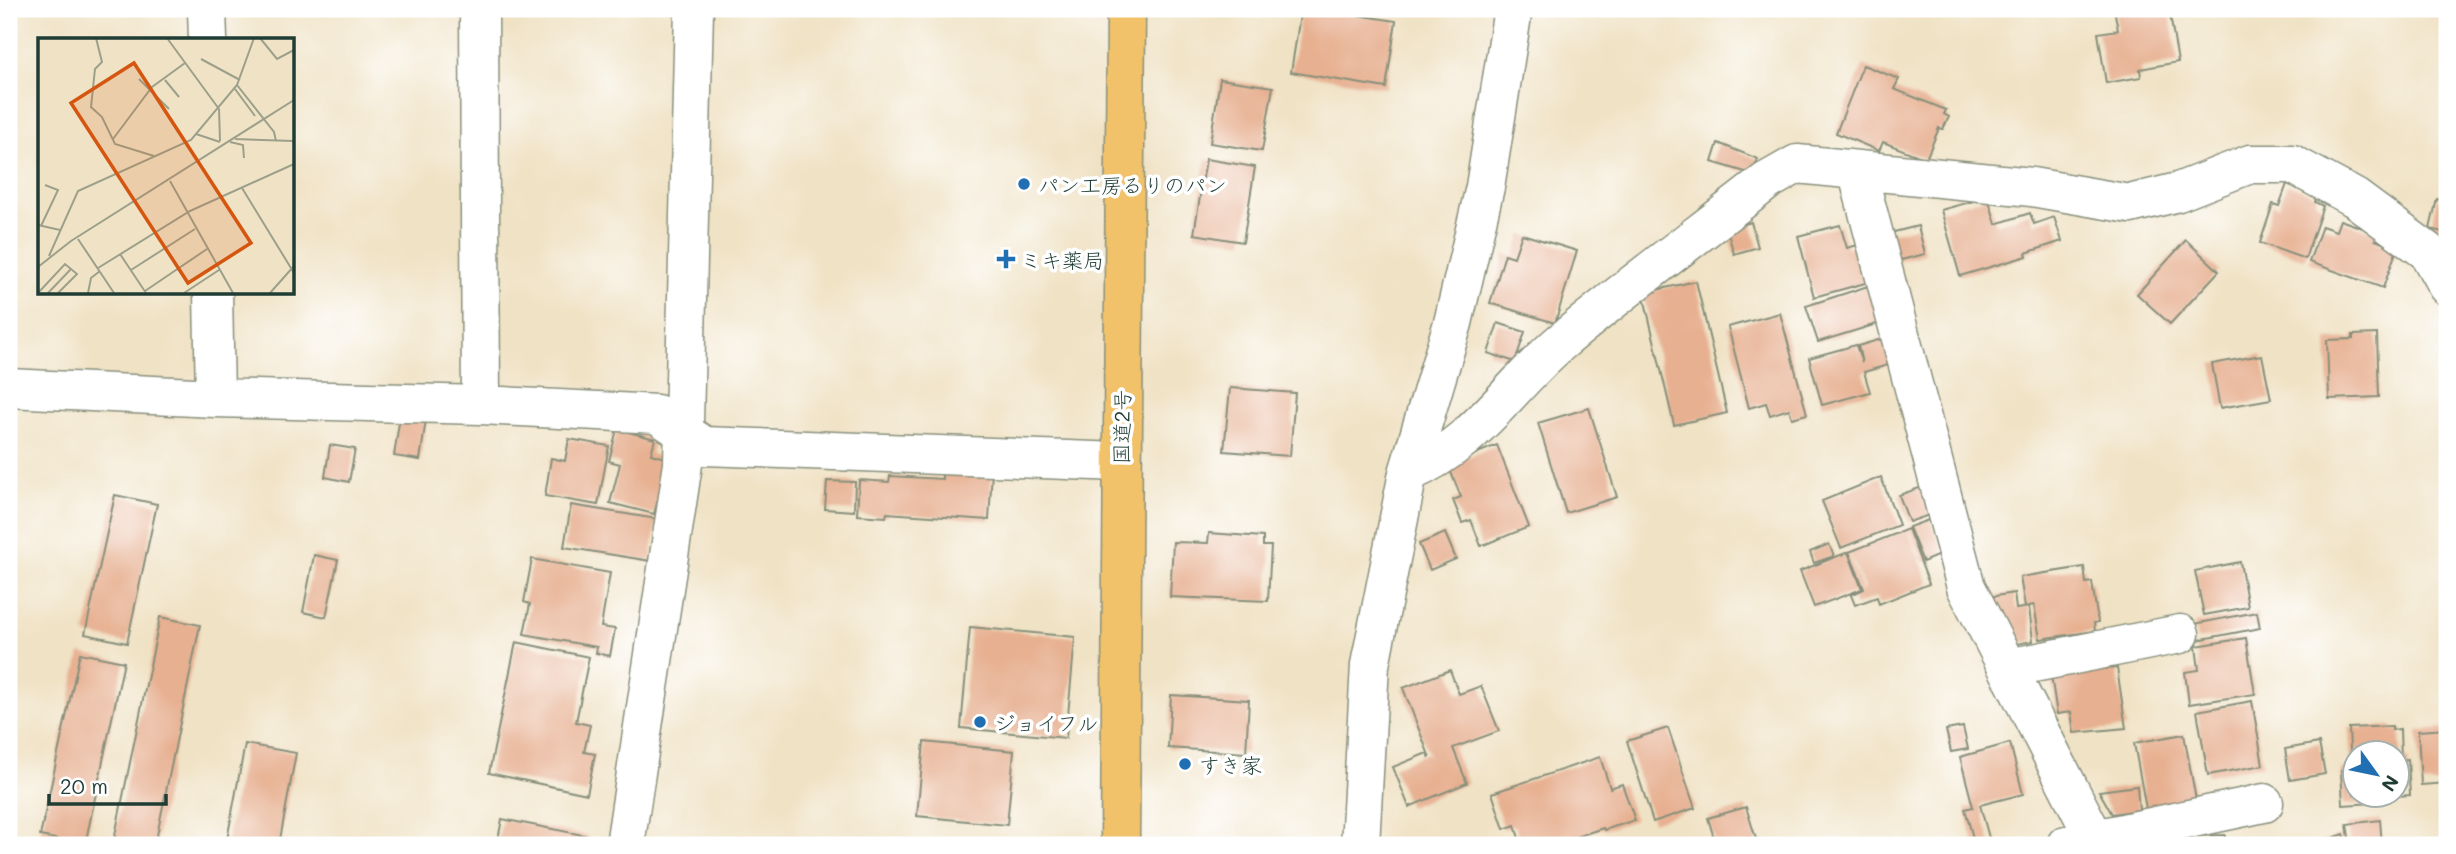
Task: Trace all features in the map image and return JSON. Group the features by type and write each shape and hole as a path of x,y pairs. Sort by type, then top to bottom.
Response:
{"highway":[{"name":"国道2号","path":"1120,845 1126,9"}],"street":[{"path":"207,9 208,38"},
{"path":"479,9 481,405"},
{"path":"625,845 683,464 694,9"},
{"path":"1360,845 1370,665 1408,473 1453,323 1485,187 1513,9"},
{"path":"1408,473 1428,464 1473,432 1559,344 1767,181 1797,164 2032,187 2130,204 2178,192 2250,164 2292,164 2355,198 2428,252 2447,286"},
{"path":"1857,170 1966,587 2008,668 2087,843 2264,803"},
{"path":"213,294 215,398"},
{"path":"9,388 657,414 704,446 1121,462"},
{"path":"2008,668 2180,634"}],"building":[{"path":"1301,9 1318,9 1396,21 1386,88 1291,72"},
{"path":"2114,9 2169,9 2178,62 2140,69 2141,77 2106,83 2098,33 2118,30"},
{"path":"1863,65 1899,79 1894,89 1946,110 1944,114 1949,117 1943,129 1939,128 1926,159 1883,142 1879,151 1836,133"},
{"path":"1220,79 1273,87 1262,151 1210,143"},
{"path":"1718,143 1758,159 1752,174 1712,162"},
{"path":"1206,159 1255,167 1243,242 1194,234"},
{"path":"2287,184 2317,195 2315,202 2323,206 2305,259 2260,243 2273,204 2279,206"},
{"path":"1988,197 1996,224 2030,213 2034,224 2054,217 2062,241 2026,253 2027,256 1960,276 1941,210"},
{"path":"2437,199 2447,201 2447,233 2430,229"},
{"path":"2340,220 2377,233 2375,240 2397,249 2383,288 2309,262 2322,226 2336,231"},
{"path":"1751,222 1758,247 1734,254 1727,230"},
{"path":"1840,225 1847,248 1858,245 1869,282 1814,297 1798,236"},
{"path":"1918,226 1925,254 1897,261 1890,233"},
{"path":"1522,234 1577,251 1555,323 1490,303 1505,254 1514,257"},
{"path":"2186,240 2219,271 2170,324 2137,294"},
{"path":"1696,281 1727,413 1674,425 1643,293"},
{"path":"1868,286 1880,323 1818,342 1806,306"},
{"path":"1780,313 1807,414 1792,418 1789,409 1770,415 1766,403 1749,408 1728,327"},
{"path":"1498,323 1525,332 1515,362 1488,353"},
{"path":"2377,334 2379,397 2329,399 2327,340 2353,339 2353,335"},
{"path":"1888,337 1895,363 1864,372 1870,392 1822,405 1809,358 1856,345 1862,363 1858,346"},
{"path":"2262,355 2271,399 2220,408 2212,364"},
{"path":"1230,388 1295,393 1290,456 1224,451"},
{"path":"1589,408 1617,497 1566,513 1538,423"},
{"path":"400,416 426,420 420,460 394,456"},
{"path":"617,429 655,439 651,454 669,459 654,514 610,503 620,464 609,461"},
{"path":"569,439 609,446 598,505 545,496 551,458 565,461"},
{"path":"330,445 355,449 349,482 325,477"},
{"path":"1497,445 1529,527 1481,546 1471,520 1462,523 1453,500 1461,497 1448,465"},
{"path":"942,467 992,471 989,520 887,513 886,517 857,515 859,480 889,482 890,476 942,479"},
{"path":"1881,477 1899,525 1841,548 1822,501"},
{"path":"827,481 855,482 854,511 825,509"},
{"path":"1925,486 1935,513 1909,522 1899,495"},
{"path":"115,495 157,504 127,643 85,634"},
{"path":"571,505 657,519 651,561 564,547"},
{"path":"1931,519 1944,553 1923,562 1909,527"},
{"path":"1908,529 1929,584 1879,604 1877,597 1855,605 1851,595 1864,589 1849,552"},
{"path":"1209,533 1263,537 1263,546 1271,546 1268,601 1170,597 1173,542 1208,543"},
{"path":"1445,533 1456,559 1430,570 1419,544"},
{"path":"1829,544 1834,556 1814,563 1810,552"},
{"path":"1848,552 1862,589 1814,607 1800,571"},
{"path":"314,555 338,560 326,617 303,612"},
{"path":"532,559 610,573 601,627 615,629 610,656 596,653 597,647 524,634 530,604 524,602"},
{"path":"2240,562 2248,607 2204,615 2195,571"},
{"path":"2084,567 2086,583 2092,582 2098,622 2094,623 2095,631 2040,639 2034,605 2025,607 2020,577"},
{"path":"2014,593 2016,609 2029,607 2033,641 2011,645 1989,597"},
{"path":"2257,612 2260,628 2197,640 2194,624"},
{"path":"160,617 200,625 155,845 113,845"},
{"path":"970,627 1075,637 1066,738 961,728"},
{"path":"2246,638 2255,694 2189,704 2185,672 2199,670 2196,646"},
{"path":"516,642 589,657 576,722 590,725 584,752 595,754 587,794 489,773"},
{"path":"80,653 124,662 85,845 40,836"},
{"path":"2105,661 2107,669 2117,668 2126,728 2074,733 2071,712 2057,714 2050,669"},
{"path":"1450,670 1459,694 1481,686 1499,731 1453,748 1467,783 1409,807 1393,767 1427,753 1430,758 1403,688"},
{"path":"1171,695 1249,700 1246,753 1168,748"},
{"path":"2252,701 2263,765 2208,775 2197,711"},
{"path":"2392,726 2392,730 2400,729 2400,738 2349,738 2349,728"},
{"path":"1963,727 1968,749 1951,752 1946,730"},
{"path":"1668,728 1695,808 1653,822 1627,741"},
{"path":"2447,729 2447,783 2421,785 2418,731"},
{"path":"2184,734 2196,800 2146,809 2134,743"},
{"path":"924,742 1014,751 1007,825 917,816"},
{"path":"2010,743 2023,794 1980,805 1991,845 1975,845 1965,809 1973,807 1960,757"},
{"path":"2319,743 2325,774 2290,780 2285,749"},
{"path":"245,744 296,753 279,845 226,845"},
{"path":"1600,757 1610,788 1622,784 1635,820 1551,845 1521,845 1515,825 1504,829 1492,793"},
{"path":"2137,786 2139,810 2112,814 2099,791"},
{"path":"1746,807 1758,845 1710,845 1708,840 1714,838 1708,818"},
{"path":"502,819 588,836 586,845 497,845"},
{"path":"2380,820 2382,845 2350,845 2347,824"},
{"path":"2344,834 2347,845 2313,845"},
{"path":"2225,835 2225,845 2162,845 2162,837"}],"place":[{"name":"パン工房るりのパン","path":"1024,184"},
{"name":"ミキ薬局","path":"1006,259"},
{"name":"ジョイフル","path":"980,722"},
{"name":"すき家","path":"1185,764"}]}
